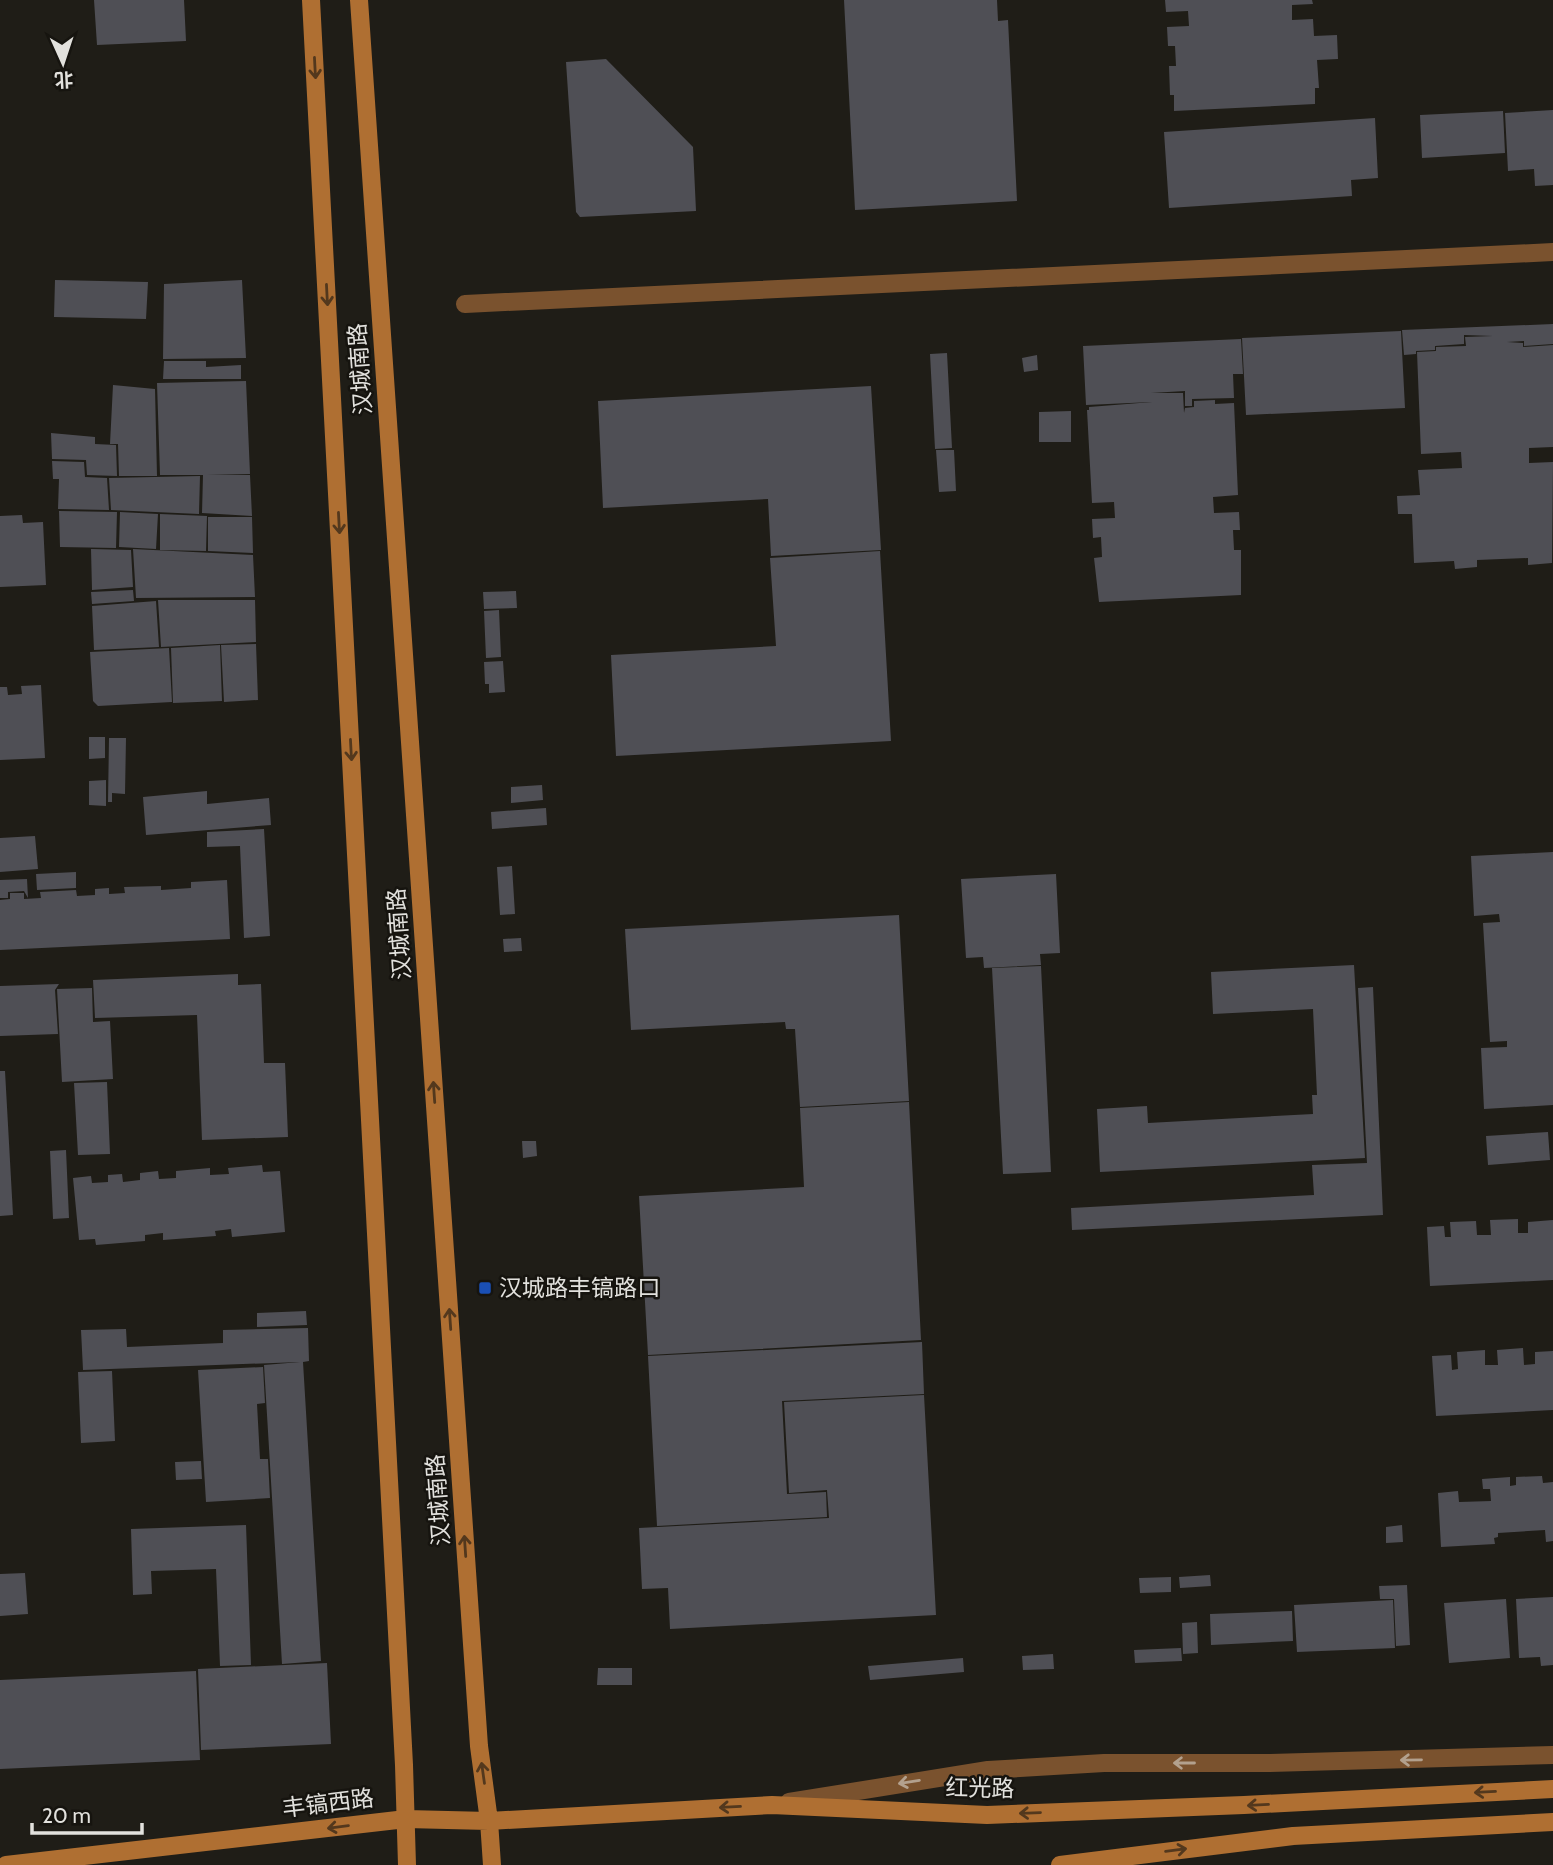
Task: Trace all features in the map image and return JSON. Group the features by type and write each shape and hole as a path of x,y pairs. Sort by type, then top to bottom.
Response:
{"main road":[{"name":"汉城南路","path":"311,0 407,1865"},
{"name":"汉城南路","path":"359,0 479,1746 492,1865"},
{"name":"红光路","path":"406,1819 489,1821 772,1805 987,1815 1244,1805 1553,1788"},
{"name":"丰镐西路","path":"6,1865 406,1819"},
{"path":"1060,1865 1293,1836 1553,1822"}],"street":[{"path":"465,304 1553,252"},
{"path":"772,1805 988,1770 1104,1763 1268,1763 1553,1755"}],"building":[{"path":"94,0 184,0 186,41 97,45"},
{"path":"844,0 997,0 998,21 1008,20 1017,201 855,210"},
{"path":"1165,0 1312,0 1313,4 1292,5 1292,20 1313,19 1314,36 1337,35 1338,59 1317,60 1319,88 1315,88 1315,104 1174,111 1174,95 1170,95 1169,66 1176,66 1175,46 1168,46 1167,27 1189,26 1188,11 1166,12"},
{"path":"606,59 693,147 696,211 580,217 576,212 566,62"},
{"path":"1553,110 1553,185 1535,186 1534,169 1508,171 1505,113"},
{"path":"1503,111 1505,153 1422,158 1420,115"},
{"path":"1375,118 1378,178 1351,180 1352,196 1169,208 1164,132"},
{"path":"55,280 148,282 146,319 54,317"},
{"path":"242,280 246,358 163,359 164,284"},
{"path":"1553,324 1553,344 1524,346 1524,341 1507,342 1523,343 1523,347 1553,345 1553,447 1529,448 1529,463 1553,462 1552,563 1528,565 1528,558 1477,560 1477,567 1455,569 1454,561 1414,563 1412,514 1398,514 1397,496 1420,495 1418,470 1462,468 1461,452 1421,454 1417,352 1436,351 1436,347 1466,346 1465,337 1493,336 1464,335 1464,344 1435,346 1435,350 1416,351 1416,354 1404,355 1402,330"},
{"path":"1401,331 1405,408 1246,415 1242,338"},
{"path":"1241,339 1243,374 1233,374 1234,398 1192,399 1192,406 1185,406 1185,391 1151,393 1183,393 1184,413 1185,408 1194,407 1194,401 1234,403 1238,495 1213,497 1214,513 1239,512 1240,530 1233,530 1234,550 1241,550 1241,595 1099,602 1094,558 1102,557 1101,537 1093,538 1092,519 1115,518 1114,502 1092,503 1087,410 1089,407 1152,402 1086,405 1083,346"},
{"path":"947,353 952,448 935,449 930,354"},
{"path":"1037,355 1038,370 1024,372 1022,358"},
{"path":"164,361 206,361 206,367 241,365 241,379 163,379"},
{"path":"246,381 250,474 207,475 250,475 252,516 202,513 203,475 160,475 157,383"},
{"path":"113,385 155,389 157,476 119,476 118,444 110,444"},
{"path":"871,386 881,550 771,556 768,499 603,508 598,401"},
{"path":"1071,411 1071,442 1039,442 1039,412"},
{"path":"51,433 95,437 95,444 116,445 117,476 87,475 86,460 52,459"},
{"path":"936,450 954,450 956,491 939,492"},
{"path":"52,461 84,462 85,477 107,478 109,510 58,509 59,479 53,479"},
{"path":"200,476 199,514 111,510 109,478"},
{"path":"59,511 117,512 116,548 60,547"},
{"path":"120,512 158,514 156,549 119,547"},
{"path":"160,514 207,516 206,551 160,550"},
{"path":"22,515 23,523 43,522 46,585 0,587 0,516"},
{"path":"208,517 252,517 253,553 208,551"},
{"path":"91,549 131,550 133,587 92,590"},
{"path":"133,549 253,555 255,597 136,598"},
{"path":"880,551 891,741 616,756 611,655 776,646 770,558"},
{"path":"133,590 134,601 92,604 91,592"},
{"path":"516,591 517,608 484,609 483,592"},
{"path":"158,600 255,600 256,642 161,647"},
{"path":"156,601 159,647 94,650 92,606"},
{"path":"499,610 501,657 486,658 484,611"},
{"path":"256,644 258,700 224,702 221,645"},
{"path":"220,645 222,701 173,703 171,648"},
{"path":"169,648 172,702 98,706 93,701 90,652"},
{"path":"503,661 505,692 489,693 489,684 485,684 484,662"},
{"path":"41,685 45,758 0,760 0,687 7,687 8,695 22,694 21,686"},
{"path":"89,737 105,737 105,758 89,759"},
{"path":"109,738 126,738 125,794 112,793 112,802 108,802"},
{"path":"106,780 106,806 89,805 89,781"},
{"path":"542,785 543,800 511,803 511,787"},
{"path":"207,791 207,804 269,798 271,825 146,835 143,797"},
{"path":"546,808 547,825 492,829 491,812"},
{"path":"264,829 270,936 244,938 240,846 207,847 207,832"},
{"path":"35,836 38,869 0,872 0,838"},
{"path":"1553,852 1553,1105 1484,1109 1481,1048 1507,1047 1507,1041 1490,1042 1483,923 1500,922 1499,914 1474,916 1471,856"},
{"path":"512,866 515,914 500,915 497,867"},
{"path":"76,872 76,888 37,890 36,874"},
{"path":"1056,874 1060,953 1040,954 1041,965 984,968 983,957 966,958 961,879"},
{"path":"27,879 28,898 24,891 8,892 8,898 0,898 0,880"},
{"path":"227,880 230,939 0,950 0,900 10,899 10,893 24,893 24,899 41,898 40,892 76,890 77,896 95,895 95,889 109,888 109,894 125,893 124,887 161,886 161,890 191,888 191,882"},
{"path":"899,915 909,1101 800,1107 795,1029 786,1029 785,1022 631,1030 625,929"},
{"path":"521,938 522,951 504,952 503,939"},
{"path":"1354,965 1365,1158 1100,1172 1097,1109 1147,1106 1148,1123 1313,1114 1312,1095 1317,1095 1313,1009 1213,1014 1211,972"},
{"path":"1041,966 1051,1172 1003,1174 992,968"},
{"path":"238,974 238,985 261,984 264,1063 285,1063 288,1137 202,1140 197,1015 95,1018 93,980"},
{"path":"59,984 55,990 58,1034 0,1036 0,986"},
{"path":"1373,987 1383,1215 1072,1230 1071,1208 1314,1195 1312,1165 1367,1163 1358,988"},
{"path":"92,988 93,1022 110,1021 113,1079 62,1082 57,989"},
{"path":"0,1071 5,1071 13,1215 0,1216"},
{"path":"107,1082 110,1154 78,1155 74,1083"},
{"path":"909,1102 921,1340 648,1355 639,1196 804,1187 800,1108"},
{"path":"1548,1132 1550,1160 1488,1165 1486,1136"},
{"path":"522,1141 536,1141 537,1156 523,1158"},
{"path":"66,1150 69,1218 53,1219 50,1151"},
{"path":"262,1165 263,1172 280,1171 285,1232 232,1237 231,1229 215,1231 216,1236 163,1240 163,1233 145,1235 145,1241 96,1245 95,1239 79,1240 73,1178 91,1176 92,1183 108,1182 108,1175 122,1174 123,1182 140,1180 140,1173 158,1171 159,1179 176,1178 176,1171 210,1168 210,1175 229,1174 228,1168"},
{"path":"1518,1219 1518,1233 1528,1233 1528,1222 1553,1220 1553,1280 1430,1286 1427,1227 1444,1226 1445,1237 1451,1237 1450,1222 1476,1221 1477,1235 1491,1235 1490,1220"},
{"path":"306,1311 307,1325 257,1327 257,1313"},
{"path":"308,1328 309,1361 303,1362 321,1661 282,1664 264,1365 300,1362 83,1370 81,1330 126,1329 127,1347 223,1343 223,1330"},
{"path":"922,1342 924,1394 782,1401 787,1494 826,1492 827,1517 657,1526 648,1356"},
{"path":"1523,1348 1524,1365 1535,1364 1535,1352 1553,1351 1553,1410 1436,1416 1432,1356 1451,1355 1452,1370 1458,1369 1457,1352 1485,1350 1485,1365 1498,1365 1497,1350"},
{"path":"263,1367 265,1403 257,1404 260,1459 268,1459 270,1498 206,1502 198,1370"},
{"path":"112,1371 115,1441 81,1443 78,1372"},
{"path":"924,1395 936,1615 670,1629 668,1588 642,1589 639,1528 829,1518 827,1490 789,1493 784,1402"},
{"path":"201,1461 202,1479 176,1480 175,1462"},
{"path":"1542,1476 1543,1483 1553,1482 1553,1541 1546,1542 1545,1530 1498,1533 1498,1537 1494,1538 1495,1544 1441,1547 1438,1493 1458,1491 1459,1502 1491,1501 1490,1489 1483,1489 1482,1479 1510,1477 1510,1486 1516,1485 1516,1477"},
{"path":"246,1525 251,1665 220,1666 216,1569 151,1571 152,1594 133,1595 131,1529"},
{"path":"1402,1525 1403,1542 1386,1543 1386,1527"},
{"path":"25,1573 28,1614 0,1616 0,1574"},
{"path":"1210,1575 1211,1586 1180,1588 1179,1577"},
{"path":"1171,1577 1171,1592 1140,1593 1139,1578"},
{"path":"1407,1585 1410,1645 1396,1646 1394,1599 1380,1599 1379,1586"},
{"path":"1553,1597 1553,1665 1541,1666 1540,1657 1519,1658 1516,1599"},
{"path":"1506,1599 1510,1658 1449,1663 1444,1603"},
{"path":"1393,1600 1395,1648 1297,1652 1294,1605"},
{"path":"1292,1611 1293,1641 1211,1645 1210,1614"},
{"path":"1197,1622 1198,1653 1183,1654 1182,1623"},
{"path":"1181,1648 1182,1661 1135,1663 1134,1650"},
{"path":"1053,1654 1054,1669 1023,1670 1022,1656"},
{"path":"963,1658 964,1672 870,1680 868,1666"},
{"path":"327,1663 331,1744 201,1750 198,1669"},
{"path":"598,1668 632,1668 632,1685 597,1685"},
{"path":"196,1671 200,1760 0,1769 0,1680"}],"place":[{"name":"汉城路丰镐路口","path":"485,1288"}]}
